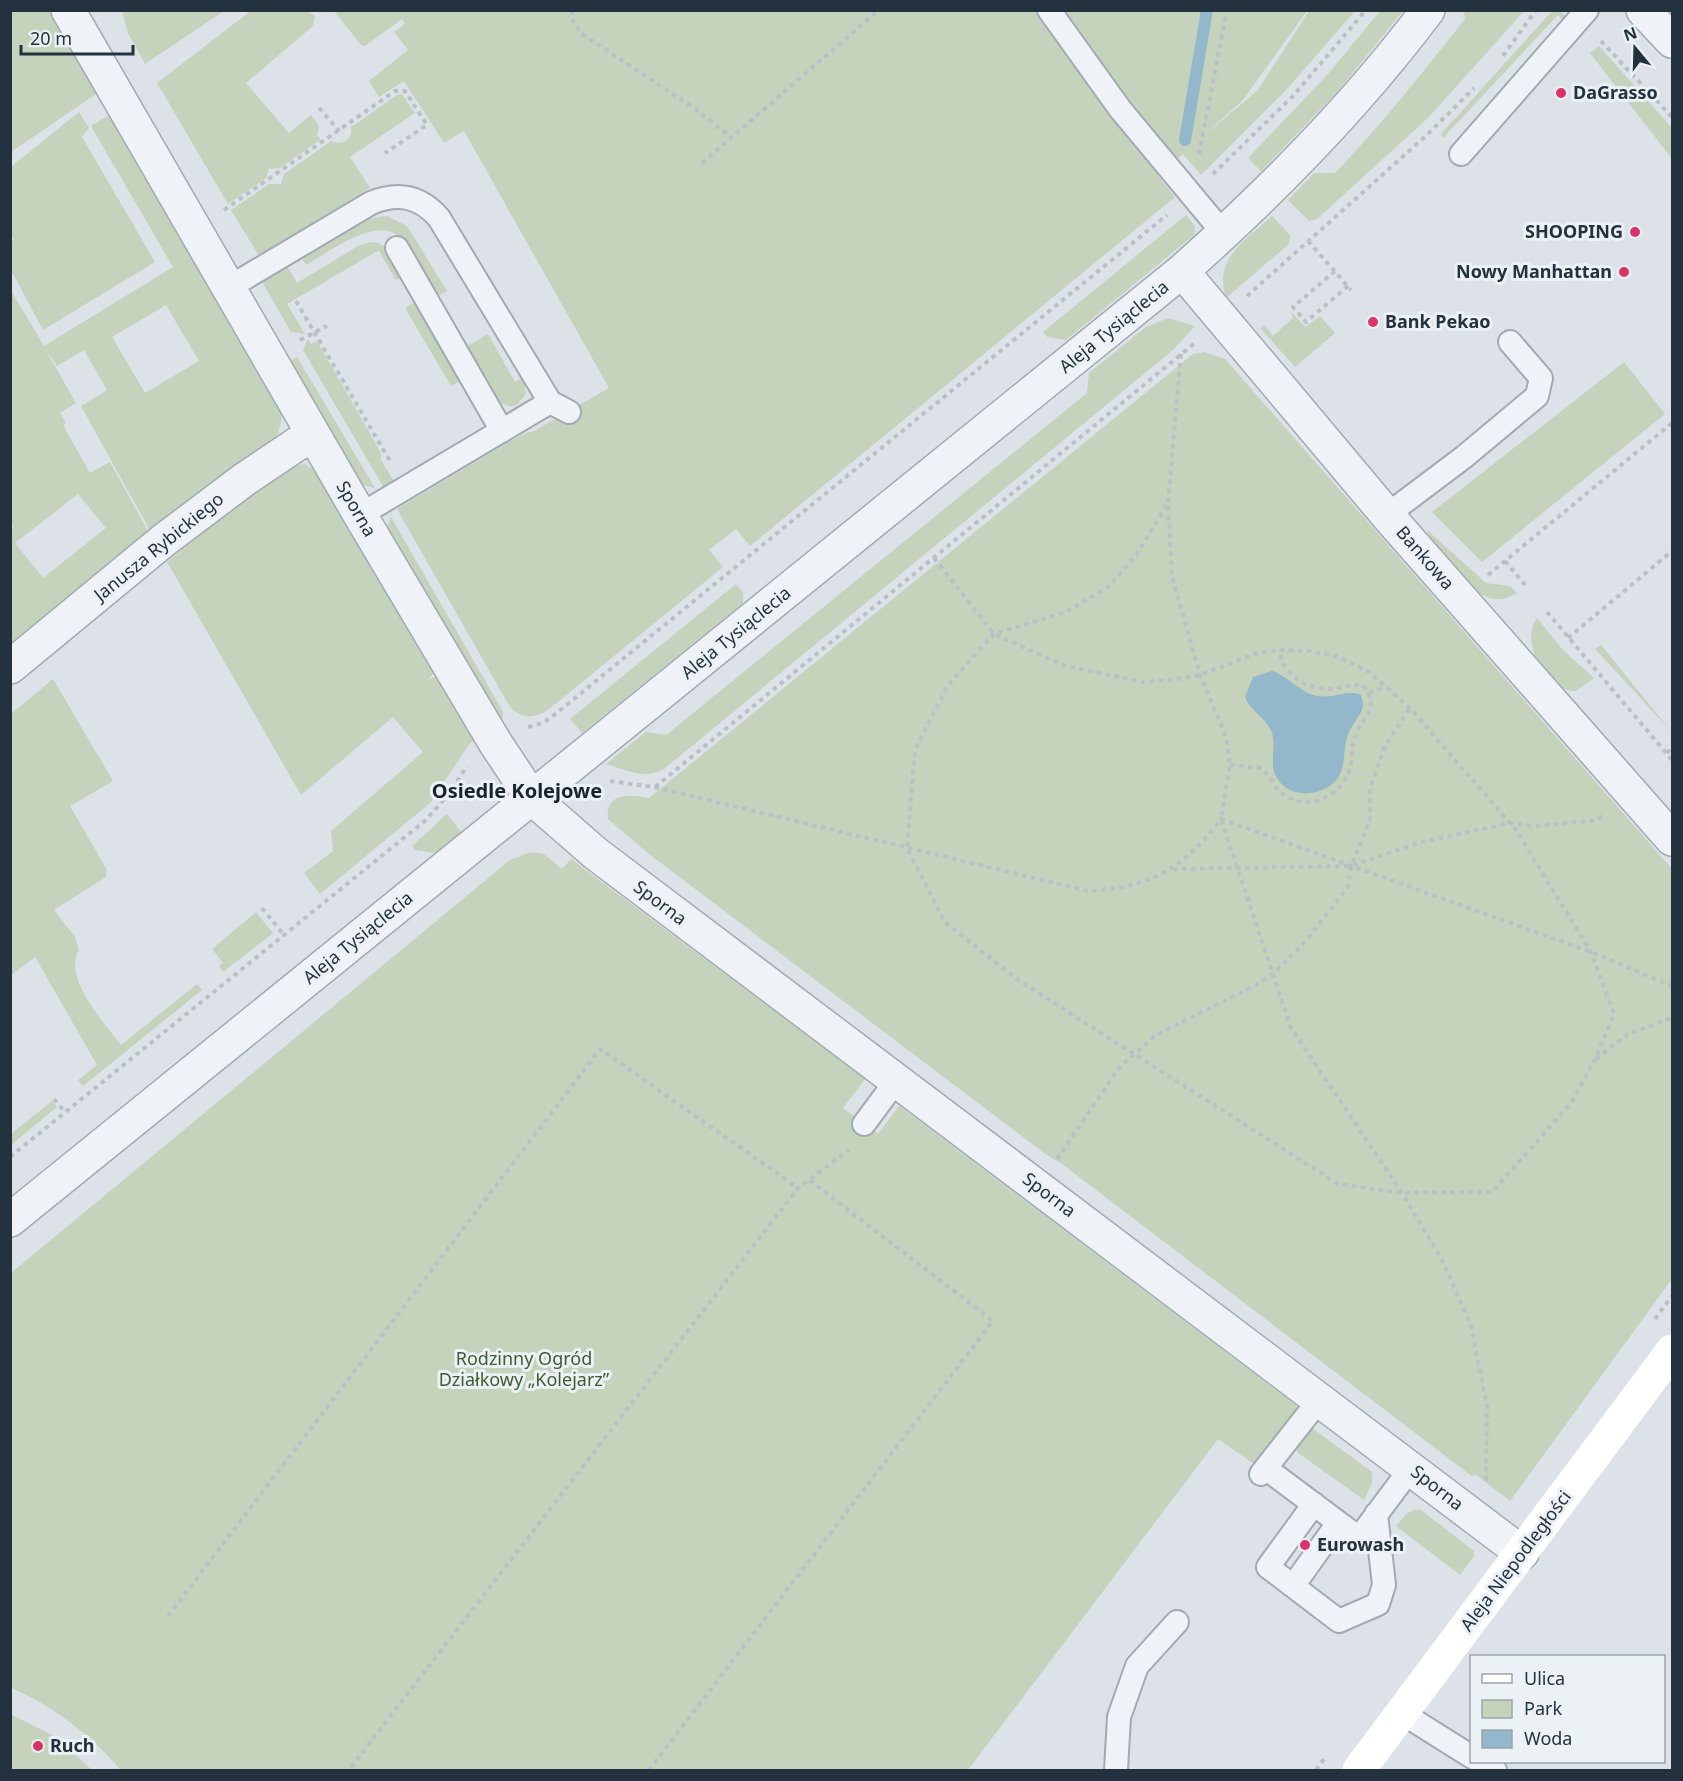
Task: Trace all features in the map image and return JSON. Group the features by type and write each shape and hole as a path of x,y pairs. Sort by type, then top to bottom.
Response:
{"street":[{"name":"Sporna","path":"68,10 312,434 496,744 532,798 595,853 1522,1553"},
{"name":"Aleja Tysiąclecia","path":"10,1220 1182,271 1224,234 1341,116 1428,10"},
{"name":"Bankowa","path":"1182,271 1387,514 1672,839"},
{"name":"Janusza Rybickiego","path":"10,667 164,540 245,479 312,434"},
{"name":"Aleja Niepodległości","path":"1359,1770 1672,1351"}],"lane":[{"path":"1049,10 1120,109 1224,234"},
{"path":"1461,154 1582,15"},
{"path":"228,288 371,203 392,197 415,199 424,203 440,218 559,407 502,430 360,515"},
{"path":"397,248 502,430"},
{"path":"1387,514 1464,457 1537,396 1541,378 1510,342"},
{"path":"864,1124 896,1081"},
{"path":"1320,1399 1269,1475 1314,1504 1359,1539 1412,1468"},
{"path":"1314,1504 1268,1567 1339,1621 1378,1604 1384,1585 1377,1514"},
{"path":"1293,1586 1338,1523"},
{"path":"1116,1770 1119,1717 1137,1666 1177,1622"},
{"path":"1402,1713 1470,1756"}],"path":[{"path":"571,10 573,21 582,34 691,106 732,138"},
{"path":"702,163 879,10"},
{"path":"1191,194 1227,10"},
{"path":"524,727 543,723 553,717 1191,194 1294,95 1366,10"},
{"path":"1498,62 1536,10"},
{"path":"1582,15 1672,117"},
{"path":"1244,298 1428,134 1476,87"},
{"path":"218,214 395,92 405,91 427,125 385,153"},
{"path":"319,108 339,130"},
{"path":"1308,241 1335,271 1350,288 1306,322 1293,307 1335,271"},
{"path":"297,301 406,488"},
{"path":"306,337 327,326"},
{"path":"654,787 1181,354 1168,503 1172,577 1200,675 1226,736 1230,765 1221,819 1200,847 1173,869"},
{"path":"1525,585 1505,561 1672,423"},
{"path":"934,558 994,634 1063,665 1142,682 1200,675 1257,653 1280,650 1311,651 1339,657 1370,672 1410,708 1510,823 1591,952 1614,1014 1595,1059 1572,1102 1492,1192 1402,1193 1338,1184 1133,1055 1016,978 945,922 907,848 915,750 948,685 994,634 1066,612 1107,588 1135,557 1168,503"},
{"path":"1568,638 1672,551"},
{"path":"1547,612 1672,759"},
{"path":"1230,765 1261,768 1286,797 1308,801 1322,800 1333,794 1344,782 1350,770 1354,737 1372,704 1369,693 1363,686 1354,684 1327,689 1308,686 1288,672 1281,660 1280,650"},
{"path":"1369,693 1385,686"},
{"path":"1053,1164 1119,1068 1158,1034 1273,974 1304,943 1348,887 1351,866 1370,820 1370,789 1384,748 1410,708"},
{"path":"1667,753 1672,748"},
{"path":"10,1157 426,820 438,808 472,760"},
{"path":"605,781 654,787 1088,891 1116,889 1173,869 1237,866 1351,866 1418,843 1510,823 1532,826 1592,821 1602,818 1631,793"},
{"path":"1221,819 1591,952 1672,986"},
{"path":"1221,819 1291,1028 1402,1193 1442,1260 1471,1326 1487,1407 1486,1525"},
{"path":"262,908 284,935"},
{"path":"1595,1059 1628,1034 1672,1018"},
{"path":"168,1616 600,1049 798,1188"},
{"path":"54,1099 65,1112"},
{"path":"351,1767 798,1188 853,1147"},
{"path":"649,1770 993,1321 809,1180"}],"green space":[{"path":"122,10 224,11 145,64 128,33"},
{"path":"252,10 307,11 315,16 313,26 246,83 289,133 311,115 319,126 317,136 321,139 280,168 269,169 266,178 228,204 157,83"},
{"path":"11,11 51,11 99,92 11,152"},
{"path":"334,11 1307,11 1243,100 1202,137 1257,91 1309,11 1355,11 1287,89 1201,175 1183,154 1158,176 1175,197 750,546 736,529 709,550 723,567 548,710 538,715 523,716 510,707 397,509 521,435 534,431 609,388 464,131 444,143 404,81 379,97 369,81 408,50 394,32 405,24 402,19 365,46 361,45"},
{"path":"1380,11 1403,11 1337,92 1261,171 1248,158 1328,74"},
{"path":"1464,11 1524,11 1429,117 1317,219 1309,221 1288,200 1314,173 1335,173 1402,98 1465,19"},
{"path":"1552,11 1559,11 1572,20 1567,25 1558,15 1443,138 1441,134"},
{"path":"1599,46 1672,128 1672,159 1590,53"},
{"path":"402,94 415,113 350,157 370,188 259,256 231,210 269,184 281,184 284,174 331,141 339,143 346,141 351,127 397,95"},
{"path":"79,112 89,128 82,137 155,262 43,330 11,270 11,242 14,240 10,233 11,167"},
{"path":"111,114 282,412 281,422 277,436 269,449 153,536 81,406 107,390 84,350 57,366 44,347 76,403 60,413 66,423 63,425 90,473 110,462 151,537 11,646 10,529 14,527 10,522 10,289 44,346 173,267 91,126","holes":["166,305 199,361 145,393 112,337","78,494 106,528 43,578 15,543"]},
{"path":"1186,215 1195,226 1194,235 1066,340 1047,337 1043,332"},
{"path":"387,216 407,226 447,291 436,297 410,250 399,237 389,231 378,230 352,238 306,265 301,256 353,225"},
{"path":"1272,216 1290,235 1289,244 1226,298 1223,284 1228,261 1234,251"},
{"path":"371,242 388,249 404,276 396,280 379,251 374,253 287,304 305,334 291,332 261,280 286,264 297,283 358,246"},
{"path":"418,300 464,379 451,386 405,308"},
{"path":"1291,311 1305,327 1320,316 1335,333 1295,367 1261,329 1264,325 1273,336 1293,318"},
{"path":"1168,318 1195,326 1173,350 664,769 643,774 606,764 646,732 666,735 1087,393 1089,373 1146,327"},
{"path":"488,334 515,382 523,377 526,394 517,405 508,406 492,395 485,387 464,348"},
{"path":"308,339 311,344 317,341 381,453 381,460 395,483 384,488 303,350"},
{"path":"1204,352 1225,359 1672,869 1672,1279 1510,1501 1475,1474 1473,1477 1062,1164 1048,1156 649,854 608,819 610,804 615,799 627,796 649,798 1193,354"},
{"path":"297,357 375,488 363,485 355,475 289,362"},
{"path":"1624,362 1665,414 1482,562 1432,512"},
{"path":"305,464 321,475 434,673 428,680 438,675 476,740 470,743 430,803 320,894 304,873 333,851 331,831 423,752 393,717 301,795 167,562 255,490 291,468"},
{"path":"391,517 503,712 502,722 391,538 387,526"},
{"path":"1427,530 1486,583 1510,586 1517,593 1508,598 1494,599 1473,588 1444,559"},
{"path":"736,584 743,593 743,603 582,733 570,719"},
{"path":"1537,618 1563,650 1594,678 1576,691 1556,684 1539,664 1531,640 1532,628"},
{"path":"1601,645 1670,730 1595,649"},
{"path":"53,679 113,781 70,806 107,870 106,877 54,910 75,937 79,950 75,961 76,973 81,986 96,1013 121,1045 197,984 202,990 83,1086 78,1080 97,1065 35,957 11,975 11,714"},
{"path":"447,814 461,832 435,853 415,850 412,846"},
{"name":"Rodzinny Ogród Działkowy „Kolejarz”","path":"531,852 544,854 562,869 571,859 865,1079 843,1108 878,1134 899,1106 1296,1405 1297,1410 1257,1466 1218,1439 968,1770 121,1770 84,1733 42,1703 11,1688 11,1273 510,860"},
{"path":"256,912 273,933 223,972 219,966 223,963 212,949"},
{"path":"52,1101 57,1107 11,1145 11,1134"},
{"path":"1312,1428 1372,1472 1372,1483 1364,1500 1297,1452 1298,1444"},
{"path":"1415,1509 1421,1510 1474,1551 1474,1556 1460,1575 1396,1526 1405,1515"},
{"name":"Ruch","path":"10,1714 54,1736 92,1770 11,1770"}],"water":[{"path":"1272,671 1312,695 1324,697 1356,693 1361,695 1363,707 1350,729 1341,771 1333,783 1325,789 1316,792 1297,792 1280,783 1275,774 1272,733 1245,697 1253,677"}],"waterway":[{"path":"1185,140 1207,10"}],"place":[{"name":"DaGrasso","path":"1561,93"},
{"name":"SHOOPING","path":"1635,232"},
{"name":"Nowy Manhattan","path":"1624,272"},
{"name":"Bank Pekao","path":"1373,322"},
{"name":"Eurowash","path":"1305,1545"},
{"name":"Ruch","path":"38,1746"}],"district":[{"name":"Osiedle Kolejowe","path":"517,791"}]}
